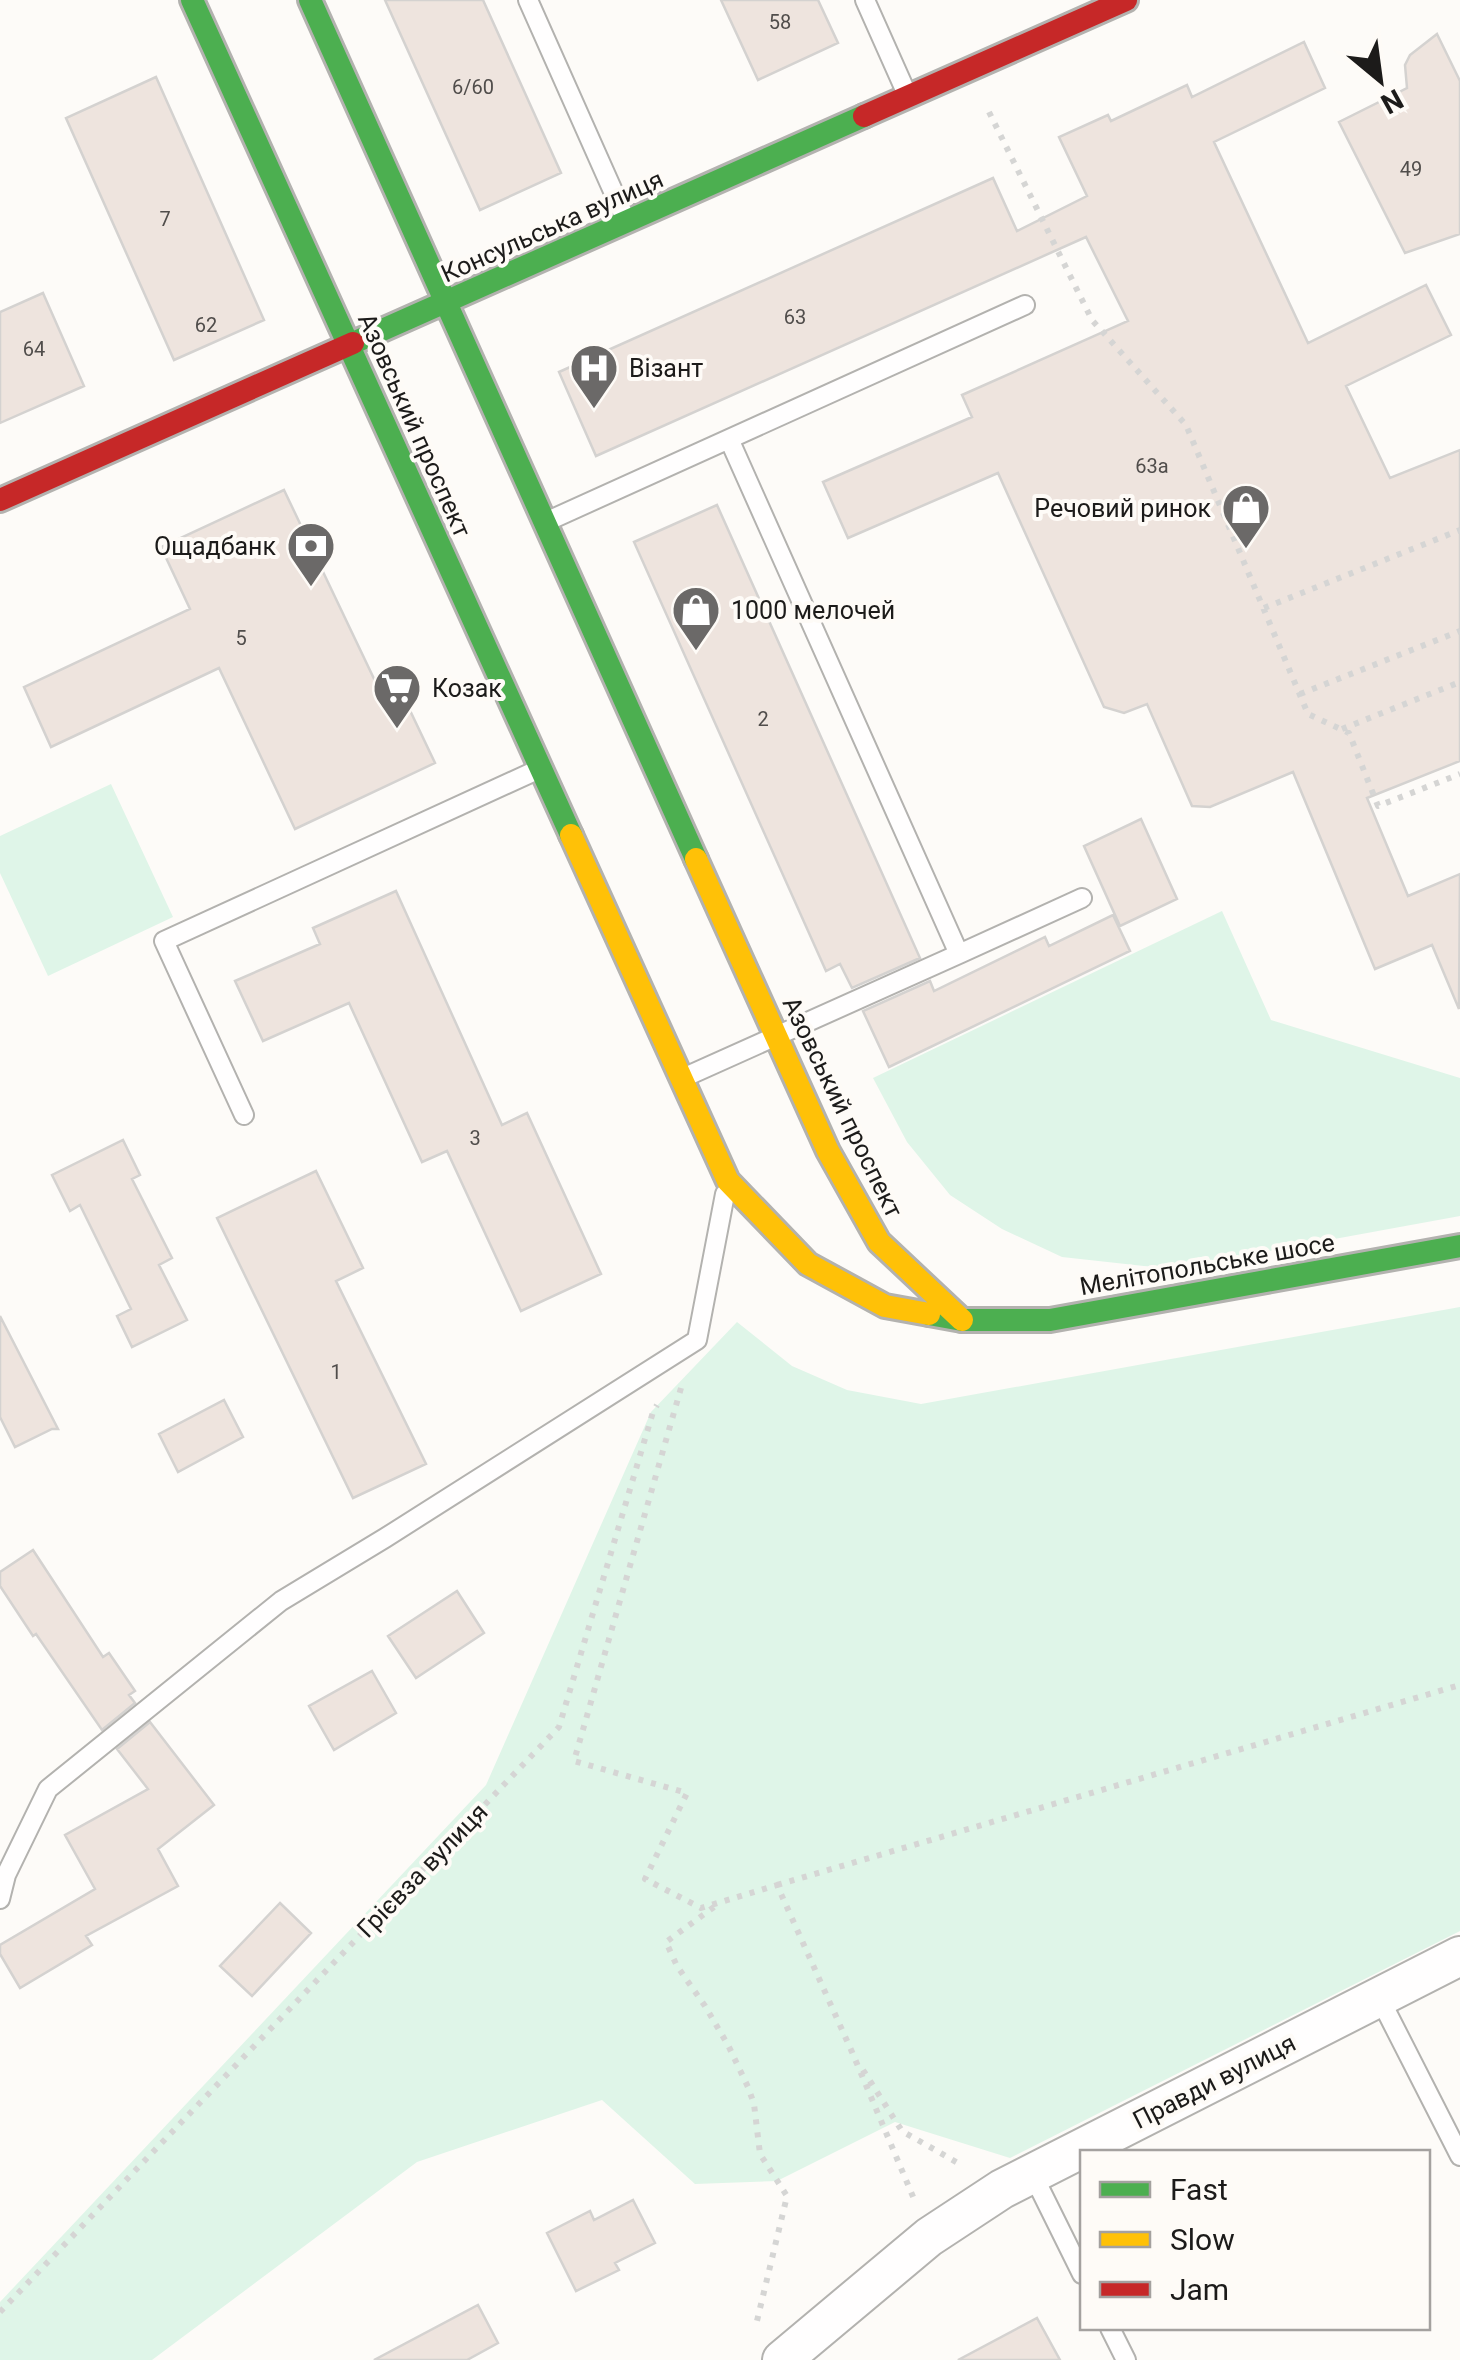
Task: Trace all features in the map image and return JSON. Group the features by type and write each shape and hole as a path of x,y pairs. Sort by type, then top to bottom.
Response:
{"main road":[{"name":"Азовський проспект","path":"192,0 728,1181 808,1264 884,1306 962,1320"},
{"name":"Азовський проспект","path":"310,0 828,1151 879,1242 962,1320"},
{"name":"Консульська вулиця","path":"0,500 1126,0"},
{"name":"Мелітопольське шосе","path":"962,1320 1050,1320 1460,1246"}],"street":[{"name":"Правди вулиця","path":"767,2351 1017,2181 1460,1956"}],"lane":[{"path":"528,0 628,223"},
{"path":"864,0 908,97"},
{"path":"545,522 1024,305"},
{"path":"729,439 958,954"},
{"path":"244,1115 164,941 540,768"},
{"path":"680,1079 1082,898"},
{"path":"0,1899 6,1876 48,1789 267,1612 696,1340 728,1181"},
{"path":"1379,1997 1460,2156"},
{"path":"1017,2181 1080,2271"},
{"path":"1111,2330 1126,2360"}],"path":[{"path":"968,70 1092,320 1186,424 1308,714 1349,733 1378,806 1460,774"},
{"path":"1264,608 1460,530"},
{"path":"1300,694 1460,631"},
{"path":"1340,729 1460,682"},
{"name":"Грієвза вулиця","path":"0,2312 559,1728 653,1412 662,1398"},
{"path":"674,1412 574,1761 688,1793 645,1879 701,1908 1460,1685"},
{"path":"777,1885 930,2238"},
{"path":"719,1903 666,1942 728,2045 748,2087 760,2154 786,2196 767,2351"},
{"path":"852,2052 902,2132 1017,2181"}],"green space":[{"path":"111,784 173,917 48,976 0,873 0,836"},
{"path":"1222,911 1271,1020 1460,1078 1460,1216 1171,1269 1062,1257 1002,1229 950,1195 907,1142 873,1078"},
{"path":"1460,1307 1460,1931 1010,2158 895,2122 777,2181 695,2184 602,2100 417,2162 152,2360 0,2360 0,2302 486,1785 651,1412 737,1322 792,1366 847,1390 921,1404"}],"building":[{"path":"385,0 483,0 561,173 480,210"},
{"path":"721,0 818,0 838,43 758,80"},
{"path":"1437,34 1460,81 1460,234 1405,253 1339,122 1407,88 1405,65 1410,55"},
{"name":"Речовий ринок","path":"1304,42 1325,88 1214,142 1308,343 1426,285 1451,335 1346,386 1390,478 1460,450 1460,761 1367,798 1408,896 1460,874 1459,1009 1432,945 1375,969 1293,772 1210,807 1192,806 1147,704 1124,713 1104,707 998,473 848,538 823,482 972,417 962,395 1128,321 1086,237 596,456 559,372 993,178 1017,231 1087,196 1059,137 1108,115 1111,121 1187,85 1192,97"},
{"path":"156,77 264,320 174,360 66,118"},
{"path":"43,293 84,386 0,423 0,312"},
{"path":"284,490 377,685 394,677 435,763 295,829 219,668 51,747 24,687 190,609 161,547"},
{"path":"717,505 920,958 852,988 840,964 826,971 634,542"},
{"path":"1141,819 1177,899 1120,926 1084,846"},
{"path":"396,891 502,1125 527,1113 601,1274 521,1311 447,1151 422,1162 349,1003 263,1041 235,981 320,944 313,928"},
{"path":"1113,915 1130,951 889,1067 863,1011 930,981 934,991 1045,937 1049,946"},
{"path":"123,1140 140,1175 132,1179 172,1258 159,1265 187,1320 132,1347 117,1316 131,1309 80,1205 70,1211 52,1175"},
{"path":"316,1171 363,1268 336,1281 426,1464 353,1498 217,1218"},
{"path":"0,1316 58,1429 15,1447 0,1417"},
{"path":"224,1400 243,1437 178,1472 159,1434"},
{"path":"33,1550 103,1657 109,1653 135,1691 129,1695 135,1703 102,1730 0,1586 0,1572"},
{"path":"457,1591 484,1633 416,1678 388,1636"},
{"path":"372,1671 396,1713 334,1750 309,1706"},
{"path":"150,1722 214,1805 158,1849 178,1886 86,1936 92,1945 20,1988 0,1954 0,1945 95,1889 65,1835 148,1789 117,1749"},
{"path":"280,1903 311,1933 252,1996 220,1966"},
{"path":"633,2200 655,2243 615,2263 619,2270 576,2291 547,2233 590,2211 594,2220"},
{"path":"478,2305 498,2343 467,2360 374,2360"},
{"path":"1037,2318 1060,2360 958,2360"}],"traffic: fast":[{"path":"192,0 571,835"},
{"path":"310,0 696,859"},
{"path":"353,343 864,116"},
{"path":"929,1314 962,1320 1050,1320 1460,1246"}],"traffic: slow":[{"path":"571,835 728,1181 808,1264 885,1306 929,1314"},
{"path":"696,859 828,1151 879,1242 962,1320"}],"traffic: jam":[{"path":"864,116 1126,0"},
{"path":"0,500 353,343"}],"place":[{"name":"Візант","path":"594,410"},
{"name":"Речовий ринок","path":"1246,550"},
{"name":"Ощадбанк","path":"311,588"},
{"name":"1000 мелочей","path":"696,652"},
{"name":"Козак","path":"397,730"}]}
